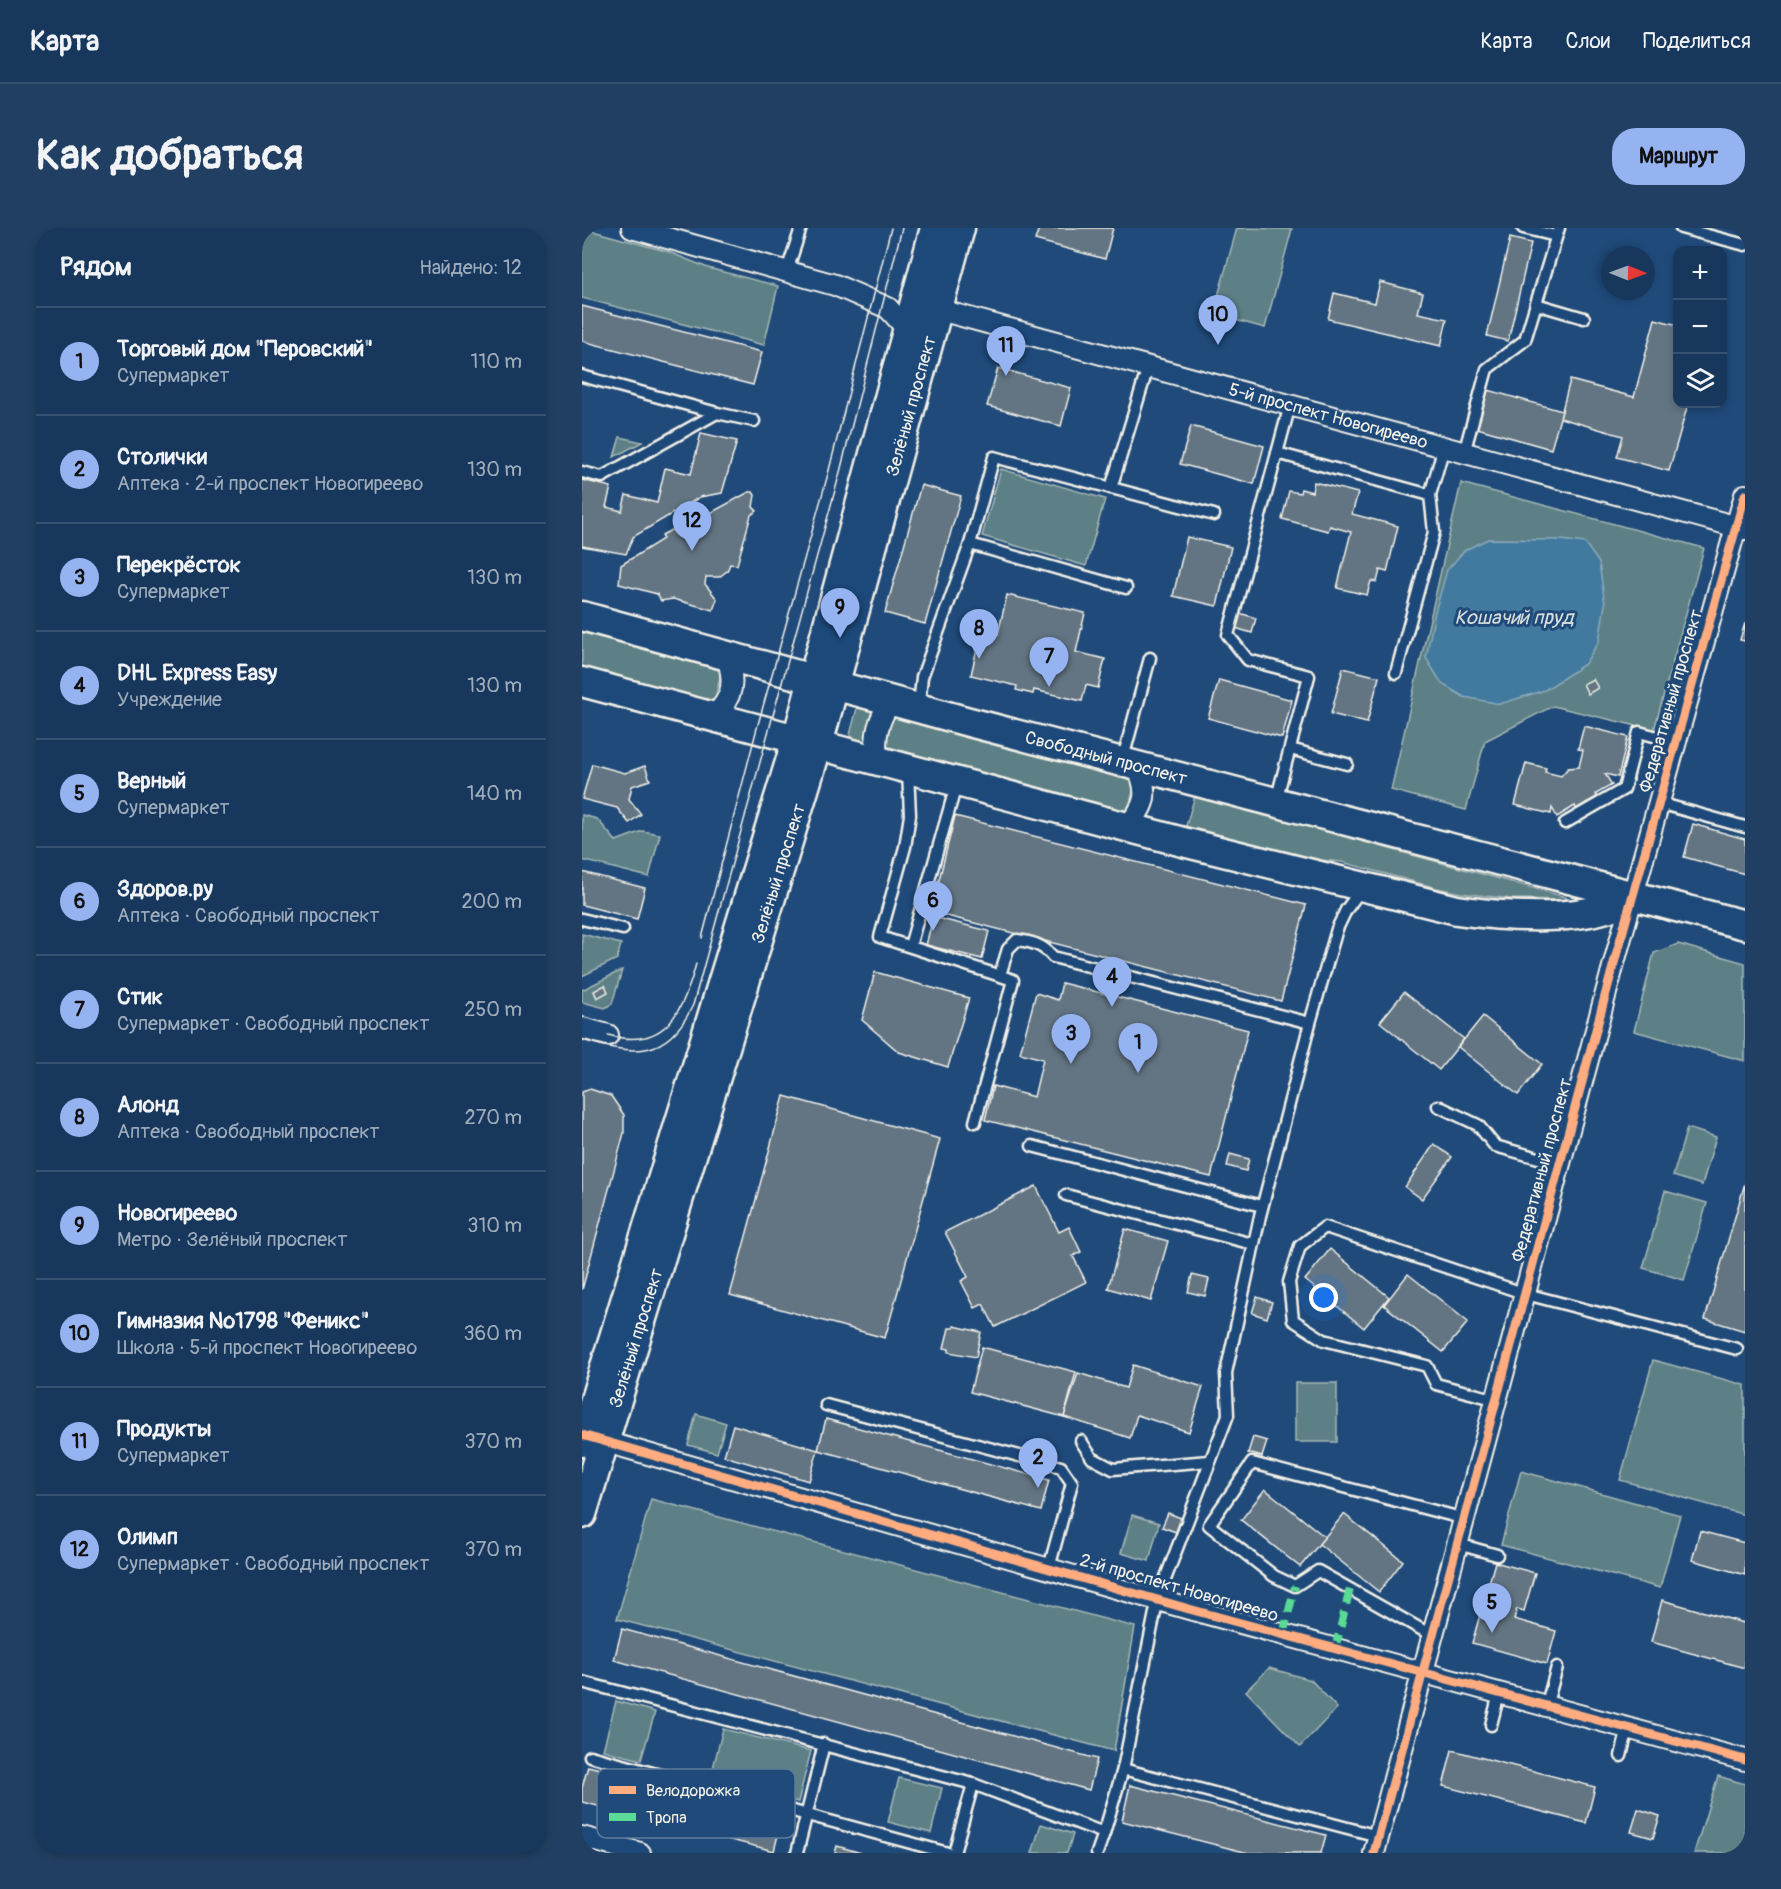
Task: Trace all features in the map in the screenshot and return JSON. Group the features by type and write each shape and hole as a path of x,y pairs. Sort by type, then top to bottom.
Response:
{"main road":[{"name":"Зелёный проспект","path":"582,1514 588,1438 824,682 920,314 935,228"},
{"name":"Зелёный проспект","path":"920,314 960,228"},
{"name":"Свободный проспект","path":"582,616 1130,764 1745,925"},
{"path":"582,682 1126,826 1457,910 1511,915 1551,915 1606,908 1633,896"}],"street":[{"name":"5-й проспект Новогиреево","path":"632,228 835,285 888,309 920,314 1148,367 1741,528"},
{"name":"Федеративный проспект","path":"1376,1845 1659,802 1741,528 1745,495"},
{"path":"713,717 724,706 731,690 732,674 727,656"},
{"path":"877,759 875,743 877,727 884,712 906,704"},
{"path":"1126,826 1138,814 1145,798 1144,781 1130,764"},
{"path":"582,1028 608,1035"},
{"name":"2-й проспект Новогиреево","path":"588,1438 1423,1674 1745,1760"},
{"path":"582,1837 640,1853"}],"lane":[{"path":"787,271 801,228"},
{"path":"1464,453 1487,369 1525,339 1557,232 1523,228"},
{"path":"1681,228 1745,245"},
{"path":"1536,304 1584,318"},
{"path":"1111,488 1148,367"},
{"path":"582,376 754,421"},
{"path":"1275,802 1309,676 1248,660 1228,635 1290,405"},
{"path":"582,472 602,477 717,413"},
{"path":"1396,673 1434,532 1430,495 1444,447"},
{"path":"1277,453 1430,495"},
{"path":"906,704 922,677 970,544 994,457 1214,515"},
{"path":"970,544 1126,588"},
{"path":"1130,764 1150,658"},
{"path":"1565,823 1624,789 1639,732 1676,742"},
{"path":"1290,748 1347,764"},
{"path":"908,768 910,815 905,847 880,937 1013,980 975,1122"},
{"path":"910,946 957,781"},
{"path":"1659,802 1745,827"},
{"path":"1097,1853 1123,1770 1158,1598 1228,1415 1226,1372 1262,1206 1310,1023 1337,929 1346,910 1363,887"},
{"path":"582,919 623,929"},
{"path":"1000,975 1008,949 1017,940 1034,942 1046,949 1053,957 1310,1023"},
{"path":"1438,1106 1478,1125 1495,1146 1560,1164"},
{"path":"1032,1146 1262,1206"},
{"path":"1066,1196 1253,1244"},
{"path":"1497,1400 1436,1384 1427,1366 1324,1340 1293,1320 1289,1282 1300,1246 1325,1227 1526,1294 1737,1349"},
{"path":"826,1405 1061,1467 1072,1483 1049,1568"},
{"path":"1081,1441 1092,1458 1113,1469 1209,1461"},
{"path":"1433,1636 1318,1571 1295,1586 1274,1576 1209,1525 1252,1463 1465,1519"},
{"path":"1458,1544 1497,1555"},
{"path":"1546,1707 1557,1667"},
{"path":"582,1682 973,1784 1104,1833"},
{"path":"1491,1725 1499,1694"},
{"path":"1621,1756 1628,1728"},
{"path":"797,1853 824,1744"},
{"path":"590,1756 638,1769"},
{"path":"1123,1770 1376,1845"},
{"path":"954,1853 973,1784"},
{"path":"795,1812 948,1853"}],"green space":[{"path":"582,228 669,252 708,268 778,286 764,345 582,298"},
{"path":"1237,228 1292,229 1265,328 1213,314"},
{"path":"620,437 642,442 614,457"},
{"path":"1001,469 1105,499 1086,566 982,536"},
{"path":"1461,483 1704,548 1654,730 1553,706 1485,741 1466,810 1391,790"},
{"path":"582,632 722,670 714,702 582,666"},
{"path":"857,708 878,711 870,743 850,735"},
{"path":"891,715 1136,781 1127,813 882,745"},
{"path":"1195,796 1566,897 1566,900 1512,899 1461,893 1342,862 1287,857 1185,829"},
{"path":"582,815 597,819 616,841 642,831 660,834 649,877 582,860"},
{"path":"582,934 621,944 617,959 582,976"},
{"path":"1678,944 1745,963 1745,1061 1634,1031 1654,953"},
{"path":"622,970 612,1004 605,1008 582,1002 582,990"},
{"path":"1687,1128 1716,1137 1702,1185 1673,1176"},
{"path":"1665,1191 1707,1203 1684,1280 1643,1268"},
{"path":"1653,1360 1745,1385 1745,1515 1620,1480"},
{"path":"1295,1383 1337,1383 1337,1442 1295,1442"},
{"path":"696,1414 726,1423 717,1453 688,1445"},
{"path":"1521,1471 1680,1515 1660,1588 1501,1545"},
{"path":"651,1499 1135,1627 1114,1751 617,1619"},
{"path":"1132,1515 1159,1523 1149,1561 1121,1553"},
{"path":"1269,1668 1311,1680 1337,1708 1300,1747 1246,1691"},
{"path":"616,1701 655,1712 641,1760 603,1750"},
{"path":"723,1729 811,1751 798,1802 795,1801 795,1769 713,1769"},
{"path":"1718,1776 1745,1784 1745,1853 1694,1853"},
{"path":"899,1778 942,1788 931,1833 888,1822"},
{"path":"1041,1824 1073,1834 1067,1853 1032,1853"}],"water":[{"name":"Кошачий пруд","path":"1488,539 1561,540 1585,543 1599,563 1605,604 1599,641 1585,664 1545,690 1500,704 1464,697 1442,684 1426,658 1435,612 1447,570 1465,550"}],"building":[{"path":"1039,228 1113,228 1105,259 1035,240"},
{"path":"1510,238 1531,243 1508,341 1487,336"},
{"path":"1380,282 1423,293 1418,313 1447,319 1441,346 1328,319 1334,293 1375,303"},
{"path":"582,306 762,352 753,385 582,341"},
{"path":"1655,319 1673,324 1673,408 1687,408 1669,471 1617,457 1623,436 1560,418 1570,380 1634,397"},
{"path":"998,368 1071,388 1061,426 987,406"},
{"path":"1488,390 1562,411 1551,449 1477,428"},
{"path":"1191,426 1264,446 1254,484 1180,464"},
{"path":"701,433 737,441 722,493 700,497 633,537 626,554 582,546 582,480 611,487 606,507 622,511 626,495 657,503 665,468 691,474"},
{"path":"1314,482 1358,493 1352,514 1398,526 1387,572 1380,570 1377,582 1371,581 1367,595 1337,588 1351,532 1330,526 1328,531 1282,519 1289,491 1300,493 1301,489 1312,492"},
{"path":"921,485 961,496 925,624 885,613"},
{"path":"749,492 755,495 753,507 757,511 751,515 737,565 730,564 727,571 719,577 706,577 705,584 717,599 713,610 673,599 661,601 657,594 619,584 621,565 663,539 662,535 673,529 674,533"},
{"path":"1187,537 1231,547 1217,606 1173,596"},
{"path":"1007,595 1085,613 1076,652 1105,659 1098,688 1086,685 1082,701 1034,690 1033,694 1016,690 1017,686 971,675 981,630 998,634"},
{"path":"1239,613 1256,618 1252,633 1235,628"},
{"path":"1745,623 1745,641 1740,640"},
{"path":"1343,668 1379,677 1367,723 1331,714"},
{"path":"1593,679 1598,688 1588,694 1583,684"},
{"path":"1219,680 1292,700 1282,738 1208,718"},
{"path":"1584,726 1628,737 1618,777 1605,774 1612,785 1596,794 1597,797 1557,817 1552,808 1551,814 1515,805 1526,763 1546,768 1545,772 1561,776 1568,768 1579,767 1583,750 1578,749"},
{"path":"592,764 625,773 645,766 650,780 632,786 629,799 641,814 629,823 617,808 582,799"},
{"path":"955,816 1306,905 1281,1001 931,912"},
{"path":"1693,824 1745,839 1745,874 1684,857"},
{"path":"582,872 645,888 637,919 582,905"},
{"path":"933,917 989,931 982,959 926,945"},
{"path":"875,972 969,998 948,1067 899,1052 862,1020"},
{"path":"1062,983 1248,1030 1211,1177 985,1120 993,1086 1034,1097 1043,1059 1020,1053 1036,993 1058,1000"},
{"path":"605,985 608,992 597,998 594,991"},
{"path":"1404,992 1464,1039 1439,1070 1380,1022"},
{"path":"1483,1016 1542,1064 1518,1095 1458,1047"},
{"path":"590,1089 611,1096 624,1115 624,1133 582,1290 582,1092"},
{"path":"784,1096 940,1139 885,1338 730,1295"},
{"path":"1434,1144 1452,1157 1422,1199 1405,1187"},
{"path":"1230,1154 1249,1159 1246,1171 1227,1166"},
{"path":"1745,1183 1745,1331 1705,1319"},
{"path":"1036,1186 1059,1232 1069,1227 1081,1252 1073,1256 1086,1282 995,1327 983,1304 975,1308 961,1281 968,1277 945,1232"},
{"path":"1125,1229 1168,1241 1151,1301 1108,1288"},
{"path":"1330,1249 1389,1297 1364,1328 1305,1280"},
{"path":"1408,1274 1468,1322 1443,1352 1384,1305"},
{"path":"1192,1275 1209,1279 1205,1296 1188,1292"},
{"path":"1257,1297 1272,1302 1267,1318 1252,1313"},
{"path":"954,1326 981,1332 976,1357 949,1352 949,1349 944,1348 949,1328 954,1328"},
{"path":"982,1347 1076,1372 1064,1417 970,1392"},
{"path":"1133,1365 1203,1387 1189,1432 1137,1415 1130,1438 1064,1417 1078,1373 1126,1388"},
{"path":"826,1419 1049,1480 1041,1511 818,1450"},
{"path":"733,1425 818,1450 809,1481 724,1456"},
{"path":"1253,1437 1267,1441 1262,1457 1248,1453"},
{"path":"1265,1489 1325,1537 1300,1567 1241,1520"},
{"path":"1168,1513 1181,1518 1176,1532 1162,1527"},
{"path":"1344,1514 1403,1561 1379,1592 1319,1544"},
{"path":"1700,1531 1745,1543 1745,1575 1692,1560"},
{"path":"1495,1562 1535,1573 1524,1611 1517,1609 1514,1619 1556,1631 1547,1664 1472,1643"},
{"path":"1662,1600 1744,1623 1745,1621 1745,1668 1651,1642"},
{"path":"622,1629 1097,1759 1089,1790 614,1660"},
{"path":"1452,1750 1595,1787 1586,1823 1443,1786"},
{"path":"588,1766 600,1769 597,1769 597,1806 582,1802 582,1788"},
{"path":"1130,1785 1326,1835 1321,1853 1248,1853 1122,1821"},
{"path":"1638,1809 1660,1816 1653,1838 1631,1832"},
{"path":"723,1838 777,1838 774,1851"},
{"path":"837,1846 861,1853 835,1853"}],"tram line":[{"path":"702,938 757,728 828,474 891,228"},
{"path":"582,1040 617,1049 647,1049 672,1036 683,1023 693,1005 839,476 902,228"},
{"path":"608,1035 628,1039 644,1037 668,1024 685,998 696,964"}],"marked path":[{"path":"1283,1635 1295,1586"},
{"path":"1335,1649 1350,1589"}],"cycle path":[{"path":"1374,1853 1617,952 1745,495"},
{"path":"582,1435 1189,1609 1745,1760"}],"place":[{"name":"Гимназия №1798 \"Феникс\"","path":"1218,345"},
{"name":"Продукты","path":"1006,376"},
{"name":"Олимп","path":"692,551"},
{"name":"Новогиреево","path":"840,638"},
{"name":"Алонд","path":"979,659"},
{"name":"Стик","path":"1049,687"},
{"name":"Здоров.ру","path":"933,931"},
{"name":"DHL Express Easy","path":"1112,1007"},
{"name":"Перекрёсток","path":"1071,1064"},
{"name":"Торговый дом \"Перовский\"","path":"1138,1073"},
{"name":"Столички","path":"1038,1488"},
{"name":"Верный","path":"1492,1633"}]}
